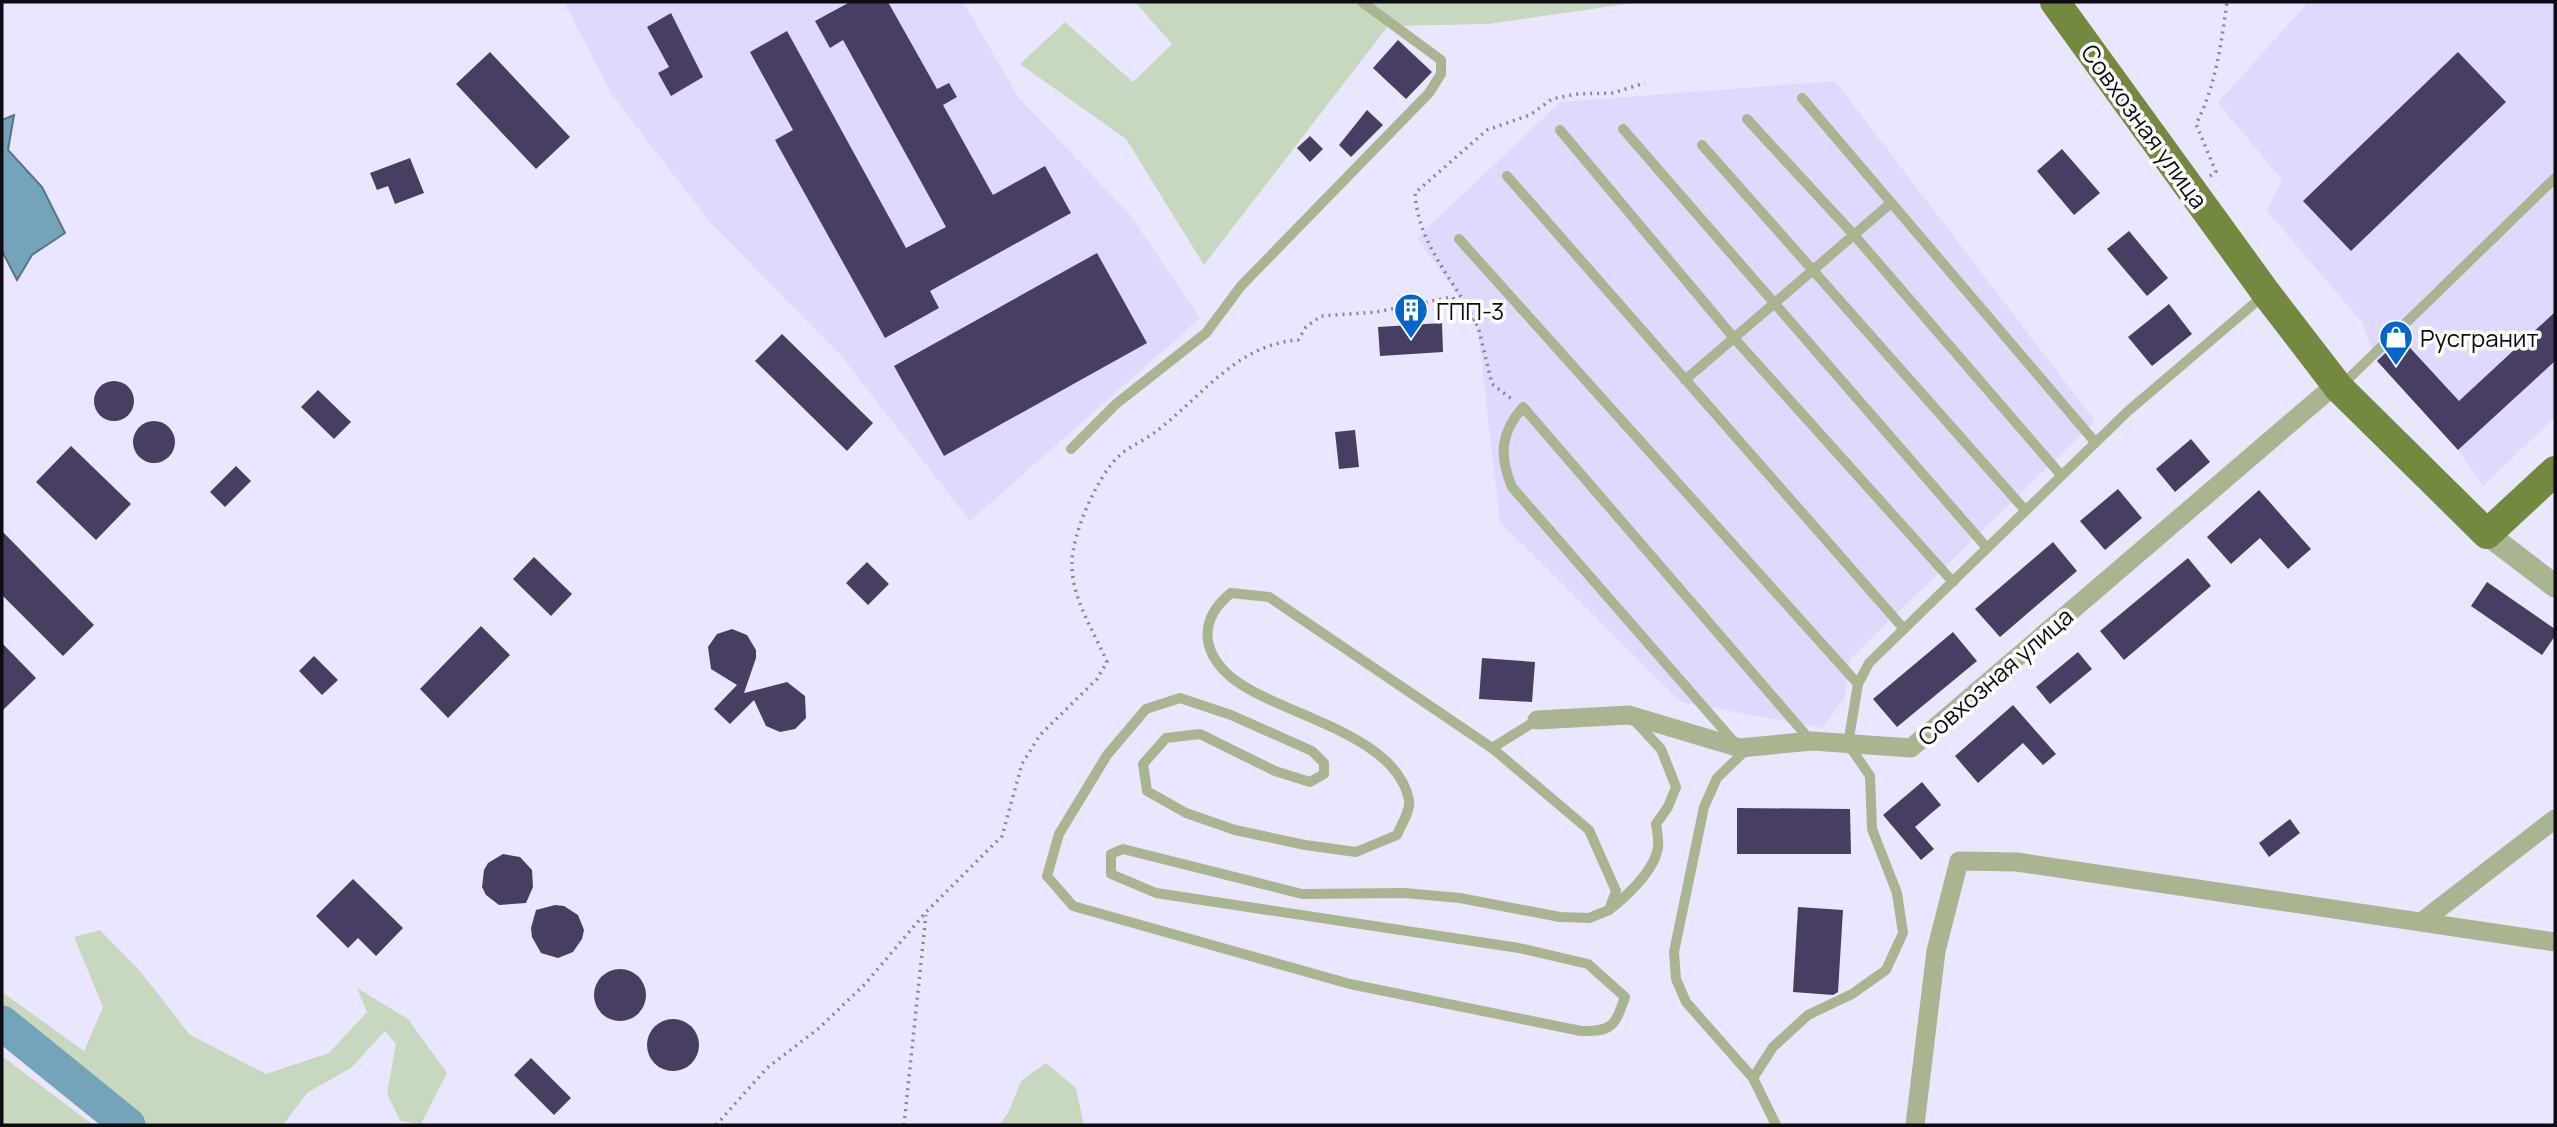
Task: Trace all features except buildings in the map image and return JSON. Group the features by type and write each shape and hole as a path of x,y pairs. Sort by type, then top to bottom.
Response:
{"main road":[{"name":"Совхозная улица","path":"2065,9 2266,293 2337,386 2487,534"},
{"path":"2487,534 2555,471"}],"street":[{"name":"Совхозная улица","path":"1537,720 1629,715 1749,748 1812,741 1911,748 2337,386"},
{"path":"2487,534 2555,586"},
{"path":"2424,920 2555,819"},
{"path":"1916,1125 1936,951 1959,861 2017,862 2424,920 2555,942"}],"lane":[{"path":"1072,449 1116,404 1206,333 1241,286 1429,93 1441,74 1441,60 1362,2"},
{"path":"1802,98 2095,442"},
{"path":"1747,119 1854,235 2061,475"},
{"path":"1623,129 1987,548"},
{"path":"1560,130 1734,338 1953,582"},
{"path":"1703,145 1810,271 2025,509"},
{"path":"1507,176 1904,629"},
{"path":"2337,386 2555,178"},
{"path":"1685,380 1891,203"},
{"path":"1459,239 1858,684"},
{"path":"1753,1078 1773,1047 1808,1015 1852,994 1885,970 1903,933 1897,893 1872,829 1870,776 1848,744 1858,684 1868,663 2095,442 2266,293"},
{"path":"1776,1125 1753,1078 1686,1002 1676,979 1674,952 1703,807 1717,778 1749,748 1511,487 1502,464 1504,444 1513,419 1523,407 1812,741"},
{"path":"1609,910 1616,891 1590,830 1492,748 1269,597 1231,593 1217,604 1207,622 1209,652 1233,678 1344,734 1381,757 1403,781 1410,804 1397,835 1356,852 1305,845 1235,830 1186,813 1147,791 1143,764 1167,738 1200,734 1276,771 1299,779 1310,782 1324,774 1324,763 1312,751 1231,715 1180,698 1146,709 1107,755 1059,834 1047,876 1073,906 1350,984 1581,1031 1603,1032 1617,1021 1625,997 1588,964 1519,948 1156,893 1111,874 1111,854 1123,849 1302,894 1418,894 1460,898 1560,917 1589,918 1609,910 1625,898 1646,870 1658,848 1656,824 1668,807 1676,787 1661,749 1629,715"},
{"path":"1492,748 1537,720"}],"path":[{"path":"2192,190 2216,172 2196,124 2206,106 2220,56 2227,2"},
{"path":"716,1125 767,1068 818,1029 865,984 926,912 1002,836 1022,764 1040,735 1097,678 1107,663 1079,602 1072,563 1087,502 1118,457 1158,430 1209,384 1250,353 1278,342 1298,340 1306,327 1321,316 1376,312 1452,297 1478,326 1492,384 1523,407"},
{"path":"904,1125 926,912"}],"shaded area":[{"path":"564,2 963,2 1019,98 1130,215 1200,318 970,521 842,357 709,221 613,96"},
{"path":"2308,2 2555,2 2555,417 2483,486 2458,450 2376,360 2362,322 2267,211 2282,180 2218,103"},
{"path":"1835,81 2095,421 1850,659 1845,697 1822,728 1681,702 1500,522 1477,322 1417,238 1560,102"}],"green space":[{"path":"1135,2 1640,2 1488,24 1388,26 1204,265 1126,139 1020,64 1065,22 1133,82 1172,44"},
{"path":"100,930 140,971 190,1035 266,1074 329,1053 367,1012 357,988 408,1019 447,1073 421,1124 400,1121 387,1093 396,1044 385,1031 351,1068 307,1093 283,1125 142,1125 2,1011 2,992 84,1051 103,1007 74,937"},
{"path":"2,1056 93,1125 2,1125"},
{"path":"1046,1063 1076,1088 1084,1125 999,1125 1008,1113 1021,1081"}],"water":[{"path":"14,115 8,150 42,187 65,233 32,255 17,280 2,251 2,120"}],"waterway":[{"path":"2,1023 128,1125"}],"place":[{"name":"ГПП-3","path":"1411,340"},
{"name":"Русгранит","path":"2396,367"}]}
